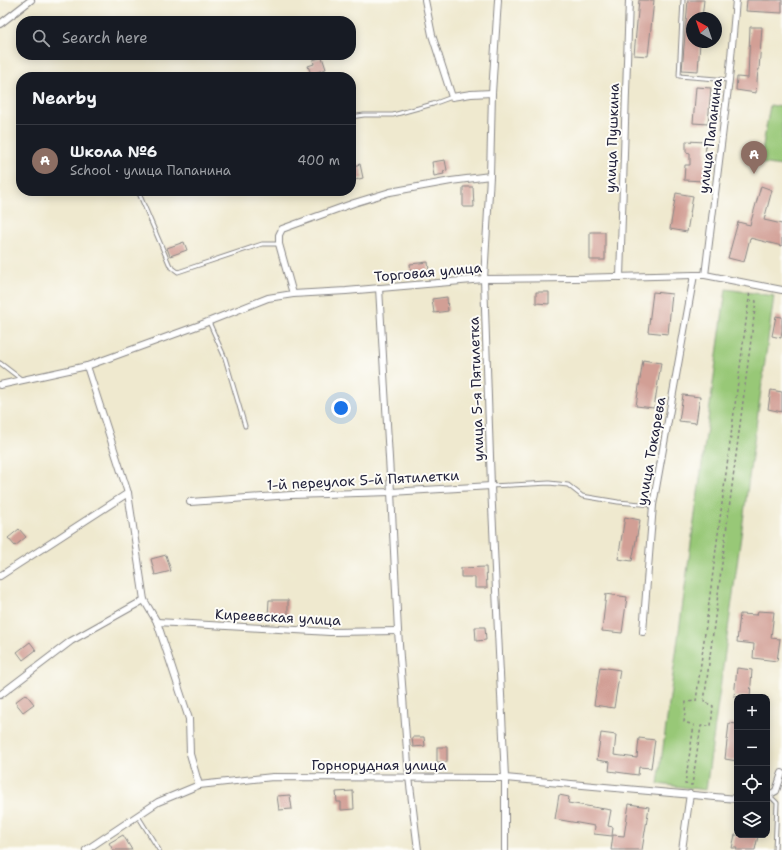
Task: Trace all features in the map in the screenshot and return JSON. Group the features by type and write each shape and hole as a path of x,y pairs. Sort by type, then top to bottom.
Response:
{"street":[{"path":"0,24 31,0"},
{"path":"425,0 432,35 452,96 492,93"},
{"name":"улица 5-я Пятилетка","path":"498,0 492,93 490,176 484,279 491,486 505,778"},
{"name":"улица Пушкина","path":"620,277 629,0"},
{"name":"улица Папанина","path":"705,275 729,80 736,0"},
{"path":"293,294 279,244 279,235 282,229 354,203 390,192 451,181 490,176"},
{"name":"Торговая улица","path":"0,385 87,366 268,298 293,294 484,279 694,275 705,275 782,290"},
{"name":"улица Токарева","path":"643,632 653,505 694,275"},
{"path":"379,288 398,631 409,778 418,850"},
{"path":"87,366 128,494 144,600 157,622 189,719 190,754 199,785"},
{"name":"1-й переулок 5-й Пятилетки","path":"190,502 291,495 391,492 491,486"},
{"path":"0,576 128,494"},
{"path":"0,695 71,641 144,600"},
{"name":"Киреевская улица","path":"157,622 330,632 398,631"},
{"path":"770,794 776,791 782,774"},
{"name":"Горнорудная улица","path":"86,850 158,802 199,785 273,777 505,778 734,799"},
{"path":"505,778 505,850"},
{"path":"682,850 690,794"}],"lane":[{"path":"683,0 679,76 729,80"},
{"path":"356,116 393,115 433,104 452,96"},
{"path":"140,196 170,266 178,272 262,244 279,244"},
{"path":"209,321 225,358 245,426"},
{"path":"0,363 22,380"},
{"name":"1-й переулок 5-й Пятилетки","path":"491,486 549,484 568,485 582,496 618,502 653,505"},
{"path":"770,797 777,803 775,850"},
{"path":"138,815 159,850"}],"path":[{"path":"749,300 756,301 704,702 713,706 711,726 701,726 692,785 685,784 694,724 684,722 686,702 696,701 751,284"}],"green space":[{"path":"770,105 782,107 782,166 760,163"},
{"path":"726,289 774,296 706,790 658,784"}],"building":[{"path":"639,0 654,0 648,56 634,55"},
{"path":"688,0 704,0 703,12 687,12"},
{"path":"747,0 782,0 782,13 746,11"},
{"path":"686,23 686,48 700,48 698,71 682,70"},
{"path":"750,27 762,27 756,93 736,90 737,77 748,78"},
{"path":"313,60 323,60 326,69 317,72 310,72 308,66 314,64"},
{"path":"696,87 711,88 708,124 693,123"},
{"path":"686,141 706,142 704,181 684,180 685,165 690,165 690,153 686,152"},
{"path":"445,160 447,170 443,171 444,174 434,176 432,162"},
{"path":"360,164 363,178 356,180 356,165"},
{"path":"761,186 772,190 764,220 782,224 782,246 750,238 744,262 728,258 738,222 750,225"},
{"path":"463,187 473,187 474,207 463,207"},
{"path":"676,193 693,196 687,232 670,229"},
{"path":"590,232 605,232 605,260 590,260"},
{"path":"184,242 187,250 170,256 167,248"},
{"path":"428,262 429,271 411,272 410,264"},
{"path":"536,292 549,292 549,304 536,303"},
{"path":"653,292 672,294 668,334 648,332"},
{"path":"447,297 448,311 434,313 432,299"},
{"path":"776,316 782,317 781,338 772,336"},
{"path":"643,360 661,363 654,408 636,406"},
{"path":"771,390 782,392 782,412 768,409"},
{"path":"683,395 700,397 696,423 679,421"},
{"path":"625,517 640,520 632,561 618,559"},
{"path":"19,529 26,537 15,546 8,538"},
{"path":"166,555 171,571 155,575 151,559"},
{"path":"486,567 487,588 475,588 475,577 461,577 461,568"},
{"path":"606,594 627,597 622,633 602,631"},
{"path":"269,600 288,600 288,616 268,616"},
{"path":"758,611 774,612 771,638 780,639 777,661 753,658 754,644 737,642 740,614 757,615"},
{"path":"475,627 485,627 486,640 476,641"},
{"path":"30,642 36,650 23,660 17,652"},
{"path":"600,667 620,670 614,708 594,705"},
{"path":"737,668 752,670 750,694 734,694"},
{"path":"26,694 34,704 23,712 15,702"},
{"path":"729,723 734,724 734,760 725,759"},
{"path":"601,733 616,735 614,755 637,758 639,738 655,740 651,768 639,767 638,775 609,771 610,762 597,760"},
{"path":"412,737 424,737 425,746 413,747"},
{"path":"437,747 447,747 447,762 437,762"},
{"path":"353,791 354,809 341,810 341,802 337,802 336,792"},
{"path":"290,795 292,809 279,810 277,796"},
{"path":"559,795 569,797 568,803 611,810 608,826 613,827 612,836 594,834 595,826 555,819"},
{"path":"629,804 649,807 642,850 611,850 613,835 624,836"},
{"path":"123,835 132,850 113,850 109,843"},
{"path":"734,838 758,838 755,850 736,850 737,848 732,848"}],"place":[{"name":"Школа №6","path":"754,174"}]}
